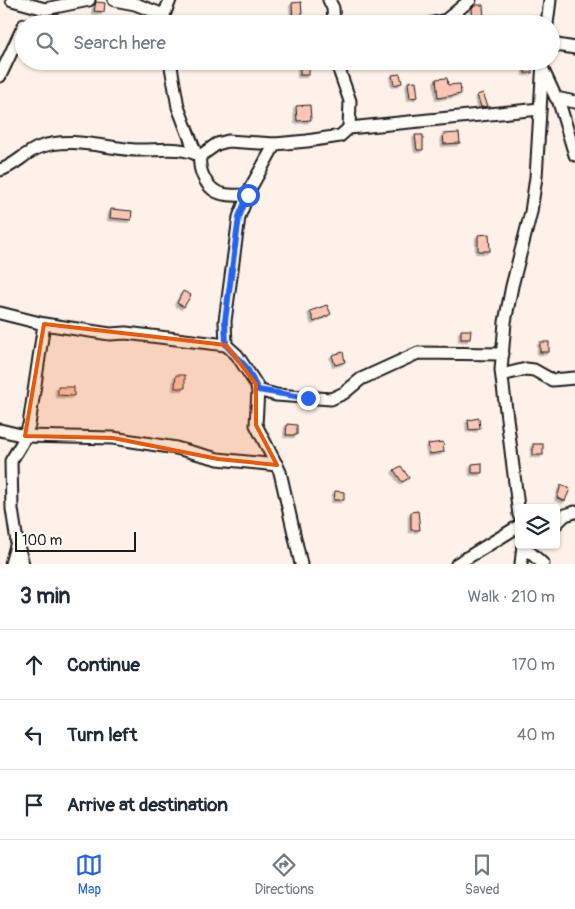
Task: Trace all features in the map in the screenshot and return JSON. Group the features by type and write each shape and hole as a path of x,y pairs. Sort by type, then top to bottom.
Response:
{"street":[{"path":"12,0 33,3 45,9 89,0"},
{"path":"114,0 135,4 156,15"},
{"path":"164,15 170,0"},
{"path":"328,0 333,15"},
{"path":"452,15 470,0"},
{"path":"548,15 550,0"},
{"path":"28,15 33,3"},
{"path":"0,76 15,44"},
{"path":"560,46 575,48"},
{"path":"172,70 178,107 198,155 199,167 212,188 222,194 248,195"},
{"path":"339,70 350,101 349,128"},
{"path":"518,504 502,375 503,354 512,286 531,212 543,70"},
{"path":"545,70 558,100 575,155"},
{"path":"558,100 575,102"},
{"path":"0,170 40,147 54,144 77,143 137,150 172,148 198,155 217,144 228,141 275,144 340,136 349,128 540,109"},
{"path":"275,144 248,195 239,217 225,321 226,345 247,368 258,390 256,426 277,465 293,524 301,564"},
{"path":"0,314 44,324 110,334 126,333 226,345"},
{"path":"23,564 17,542 12,509 11,461 25,436 31,416 44,324"},
{"path":"258,390 276,395 331,399 344,393 361,379 418,353 503,354"},
{"path":"502,375 526,369 534,370 552,380 575,378"},
{"path":"0,430 25,436 113,438 176,448 218,459 277,465"},
{"path":"560,520 565,515 575,512"},
{"path":"457,564 515,528"},
{"path":"11,564 17,542"},
{"path":"521,564 526,549"},
{"path":"529,549 543,564"}],"highlighted area":[{"path":"44,324 226,345 256,384 256,425 277,465 218,459 113,438 25,436"}],"building":[{"path":"96,2 105,3 104,12 94,11"},
{"path":"301,2 302,15 293,15 292,3"},
{"path":"475,5 483,5 484,15 473,15 472,8"},
{"path":"300,70 309,70 309,75 300,75"},
{"path":"525,70 532,70 532,73 525,73"},
{"path":"400,74 402,83 394,85 392,75"},
{"path":"447,78 448,85 460,84 461,94 438,98 436,79"},
{"path":"416,81 418,97 410,98 408,82"},
{"path":"483,93 488,106 481,107 477,95"},
{"path":"310,105 311,120 297,121 296,106"},
{"path":"459,133 460,143 444,144 443,134"},
{"path":"415,135 423,135 423,150 417,150"},
{"path":"111,209 132,211 131,220 110,218"},
{"path":"489,234 490,251 478,251 478,235"},
{"path":"183,291 191,295 184,307 177,303"},
{"path":"327,305 331,314 314,322 310,311"},
{"path":"461,330 471,330 470,339 461,339"},
{"path":"540,342 549,342 549,352 540,352"},
{"path":"343,352 345,362 335,365 332,355"},
{"path":"176,375 185,375 185,388 175,388"},
{"path":"58,387 74,387 74,396 58,395"},
{"path":"479,418 480,429 469,430 468,420"},
{"path":"287,424 297,425 297,435 286,435"},
{"path":"443,442 444,452 430,454 428,444"},
{"path":"533,444 543,444 543,455 533,455"},
{"path":"482,463 482,473 472,473 472,464"},
{"path":"401,466 409,478 402,482 394,470"},
{"path":"561,485 570,489 565,501 557,498"},
{"path":"335,491 344,492 344,500 334,500"},
{"path":"418,511 420,530 411,530 411,512"}],"route":[{"path":"248,195 239,217 225,321 226,345 247,368 258,390 276,395 308,398"}]}
